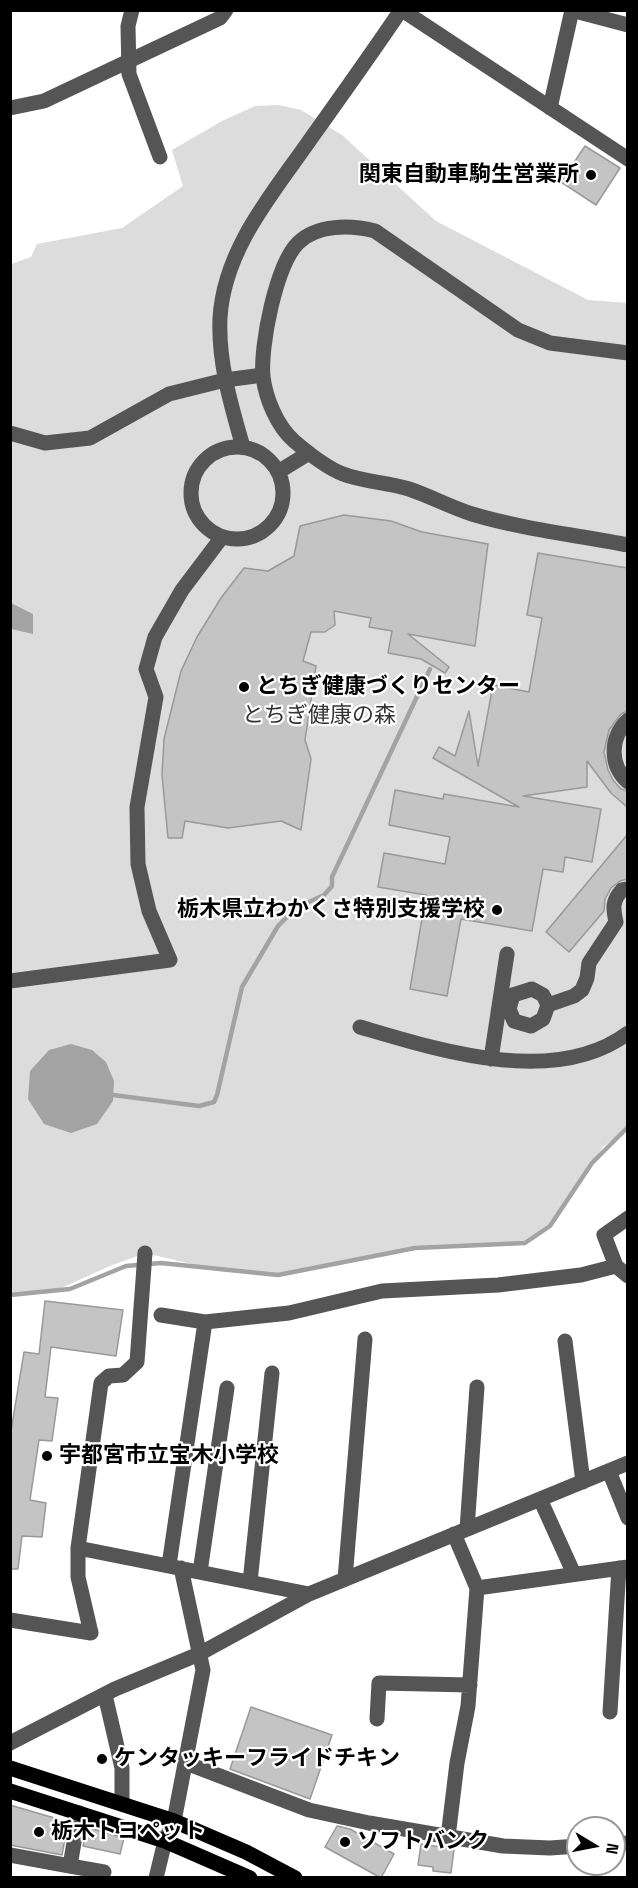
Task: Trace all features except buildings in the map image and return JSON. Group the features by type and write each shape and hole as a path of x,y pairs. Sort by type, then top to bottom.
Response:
{"main road":[{"path":"10,1768 174,1821 246,1852 295,1878"},
{"path":"10,1791 165,1841 250,1878"}],"street":[{"path":"132,10 128,26 129,74 159,157"},
{"path":"10,108 44,100 219,18 226,10"},
{"path":"243,447 225,380 220,316 226,283 236,255 256,217 402,10 627,159"},
{"path":"550,108 572,11 627,26"},
{"path":"627,353 550,343 518,330 375,231 360,227 339,226 299,241 289,254 276,286 265,343 263,375 267,398 291,439 342,473 409,489 470,513 496,520 627,545"},
{"path":"10,433 45,443 90,438 170,394 225,380 263,375"},
{"path":"243,447 261,453 278,472 282,486 282,502 273,522 260,534 243,539 222,537 206,527 196,514 190,495 191,485 198,468 210,455 226,448 243,447"},
{"path":"278,472 309,453"},
{"path":"10,981 170,960 149,911 138,864 137,807 156,698 146,669 155,637 171,609 182,590 222,537"},
{"path":"627,720 618,732 613,748 619,772 627,782"},
{"path":"548,1005 574,996 582,990 590,963 622,925 613,908 614,899 622,890 627,890"},
{"path":"491,1059 507,954"},
{"path":"360,1027 417,1044 510,1061 550,1060 587,1054 627,1033"},
{"path":"161,1315 205,1322 289,1312 382,1291 498,1285 622,1271 604,1235 627,1218"},
{"path":"10,1620 91,1633 78,1577 78,1548 101,1383 109,1376 123,1376 137,1362 145,1253"},
{"path":"156,1878 165,1841 174,1821 203,1670 175,1566 205,1322"},
{"path":"345,1579 365,1339"},
{"path":"565,1341 583,1482"},
{"path":"250,1582 272,1374"},
{"path":"448,1837 457,1763 468,1706 477,1588 461,1532 477,1387"},
{"path":"200,1572 227,1388"},
{"path":"10,1743 105,1695 199,1654 309,1594 626,1463"},
{"path":"609,1471 627,1518"},
{"path":"540,1499 574,1574"},
{"path":"78,1548 309,1594"},
{"path":"477,1588 623,1567 610,1712"},
{"path":"377,1719 379,1683 470,1685"},
{"path":"105,1695 122,1768 122,1804"},
{"path":"186,1763 309,1810 369,1823 503,1845 566,1847"},
{"path":"70,1866 79,1813"},
{"path":"10,1855 104,1872"}],"green space":[{"name":"とちぎ健康の森","path":"279,105 301,110 342,135 436,221 588,300 627,303 627,1129 603,1147 550,1226 525,1243 415,1248 278,1275 221,1271 145,1253 59,1289 11,1296 11,264 31,257 37,244 122,228 183,186 172,150 222,121 255,106"}],"shaded area":[{"path":"11,603 33,614 33,634 11,629"},
{"path":"71,1044 92,1050 106,1062 114,1081 113,1101 97,1124 71,1133 44,1124 28,1099 30,1071 49,1050"}],"waterway":[{"path":"113,1095 199,1106 214,1102 242,987 278,926 296,908 324,895 332,886 332,877 430,669"},
{"path":"10,1295 70,1289 126,1266 161,1263 278,1275 415,1248 525,1243 550,1226 592,1163 628,1127"}],"place":[{"name":"関東自動車駒生営業所","path":"591,175"},
{"name":"とちぎ健康づくりセンター","path":"244,687"},
{"name":"栃木県立わかくさ特別支援学校","path":"497,910"},
{"name":"宇都宮市立宝木小学校","path":"47,1456"},
{"name":"ケンタッキーフライドチキン","path":"102,1759"},
{"name":"栃木トヨペット","path":"39,1832"},
{"name":"ソフトバンク","path":"345,1842"}]}
